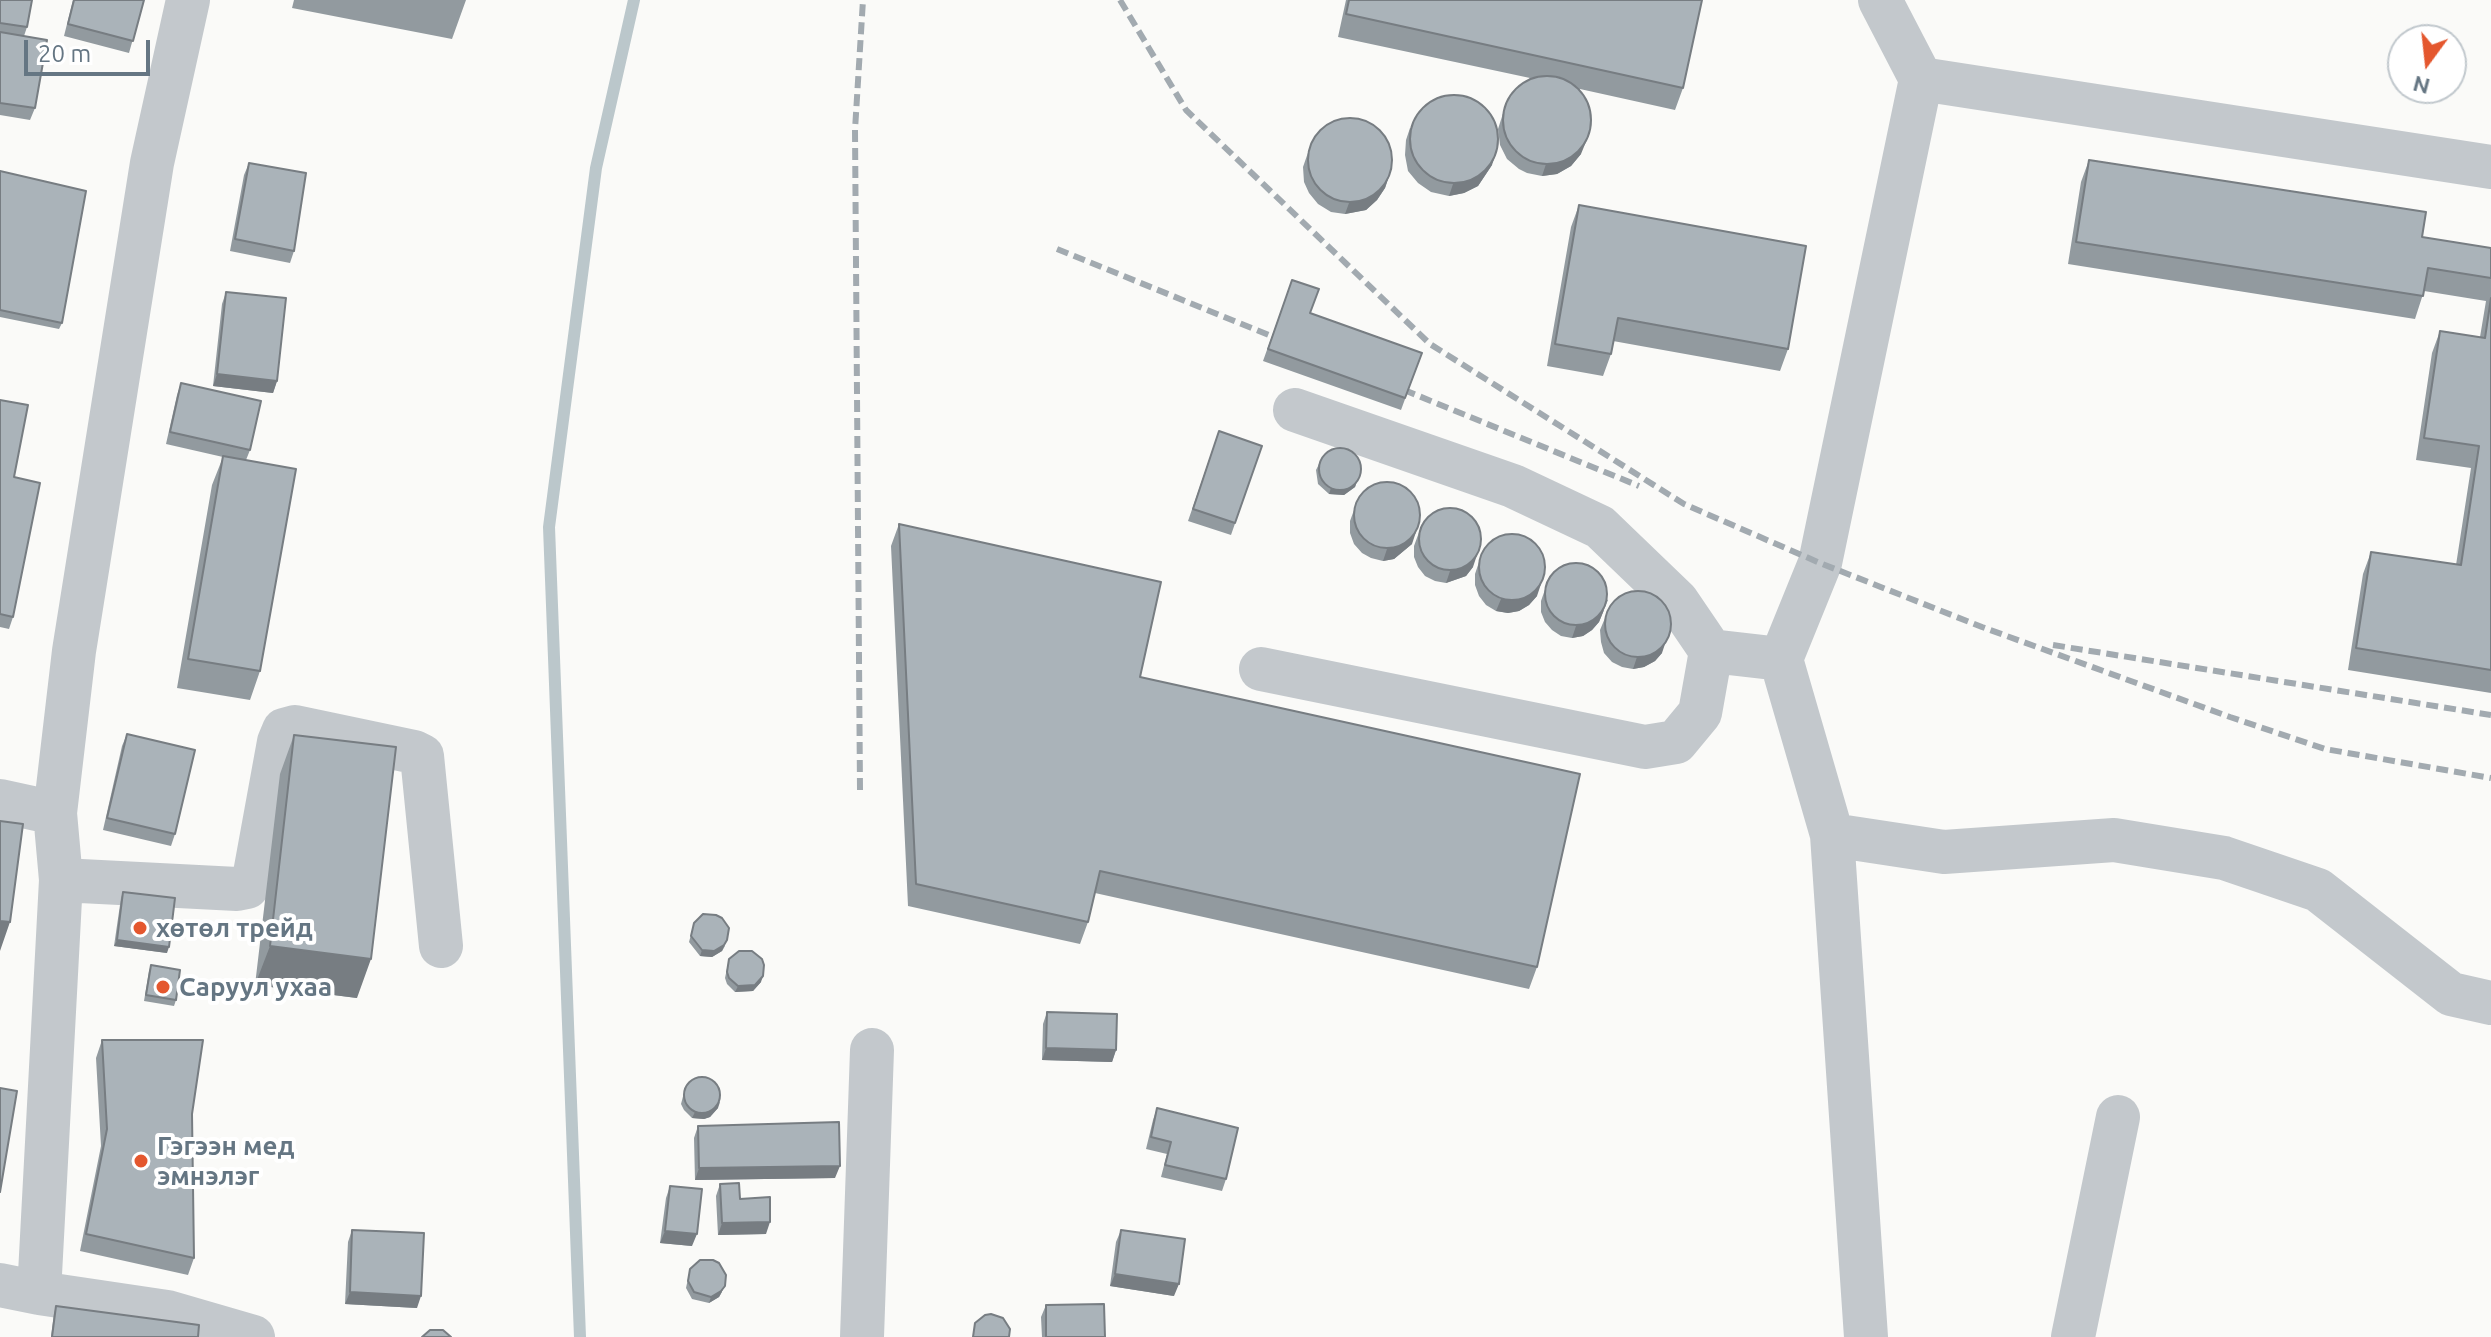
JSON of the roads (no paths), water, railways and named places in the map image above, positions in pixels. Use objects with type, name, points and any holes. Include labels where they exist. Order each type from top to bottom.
[{"type":"street","points":[[188,0],[152,163],[78,623],[55,813],[61,880],[20,1289],[167,1312],[253,1337]]},
{"type":"street","points":[[1866,1337],[1832,835],[1781,659],[1820,563],[1921,79],[1880,0]]},
{"type":"street","points":[[1921,79],[2491,167]]},
{"type":"street","points":[[1261,669],[1645,747],[1676,742],[1700,713],[1711,651],[1677,601],[1600,527],[1513,486],[1295,410]]},
{"type":"street","points":[[1711,651],[1781,659]]},
{"type":"street","points":[[61,880],[247,887],[254,879],[279,742],[284,730],[295,727],[422,756],[441,946]]},
{"type":"street","points":[[0,801],[55,813]]},
{"type":"street","points":[[1832,835],[1944,852],[2114,840],[2224,858],[2318,890],[2451,994],[2491,1003]]},
{"type":"street","points":[[862,1337],[872,1050]]},
{"type":"street","points":[[2073,1337],[2118,1117]]},
{"type":"waterway","points":[[580,1337],[549,527],[596,168],[634,0]]},
{"type":"railway","points":[[860,790],[855,130],[863,0]]},
{"type":"railway","points":[[1120,0],[1186,110],[1430,344],[1684,504],[1820,563],[1982,627],[2230,717],[2325,749],[2491,778]]},
{"type":"railway","points":[[1057,249],[1291,344]]},
{"type":"railway","points":[[1387,383],[1639,486]]},
{"type":"railway","points":[[2053,645],[2491,715]]},
{"type":"place","name":"хөтөл трейд","points":[[140,928]]},
{"type":"place","name":"Саруул ухаа","points":[[163,987]]},
{"type":"place","name":"Гэгээн мед эмнэлэг","points":[[141,1161]]}]
